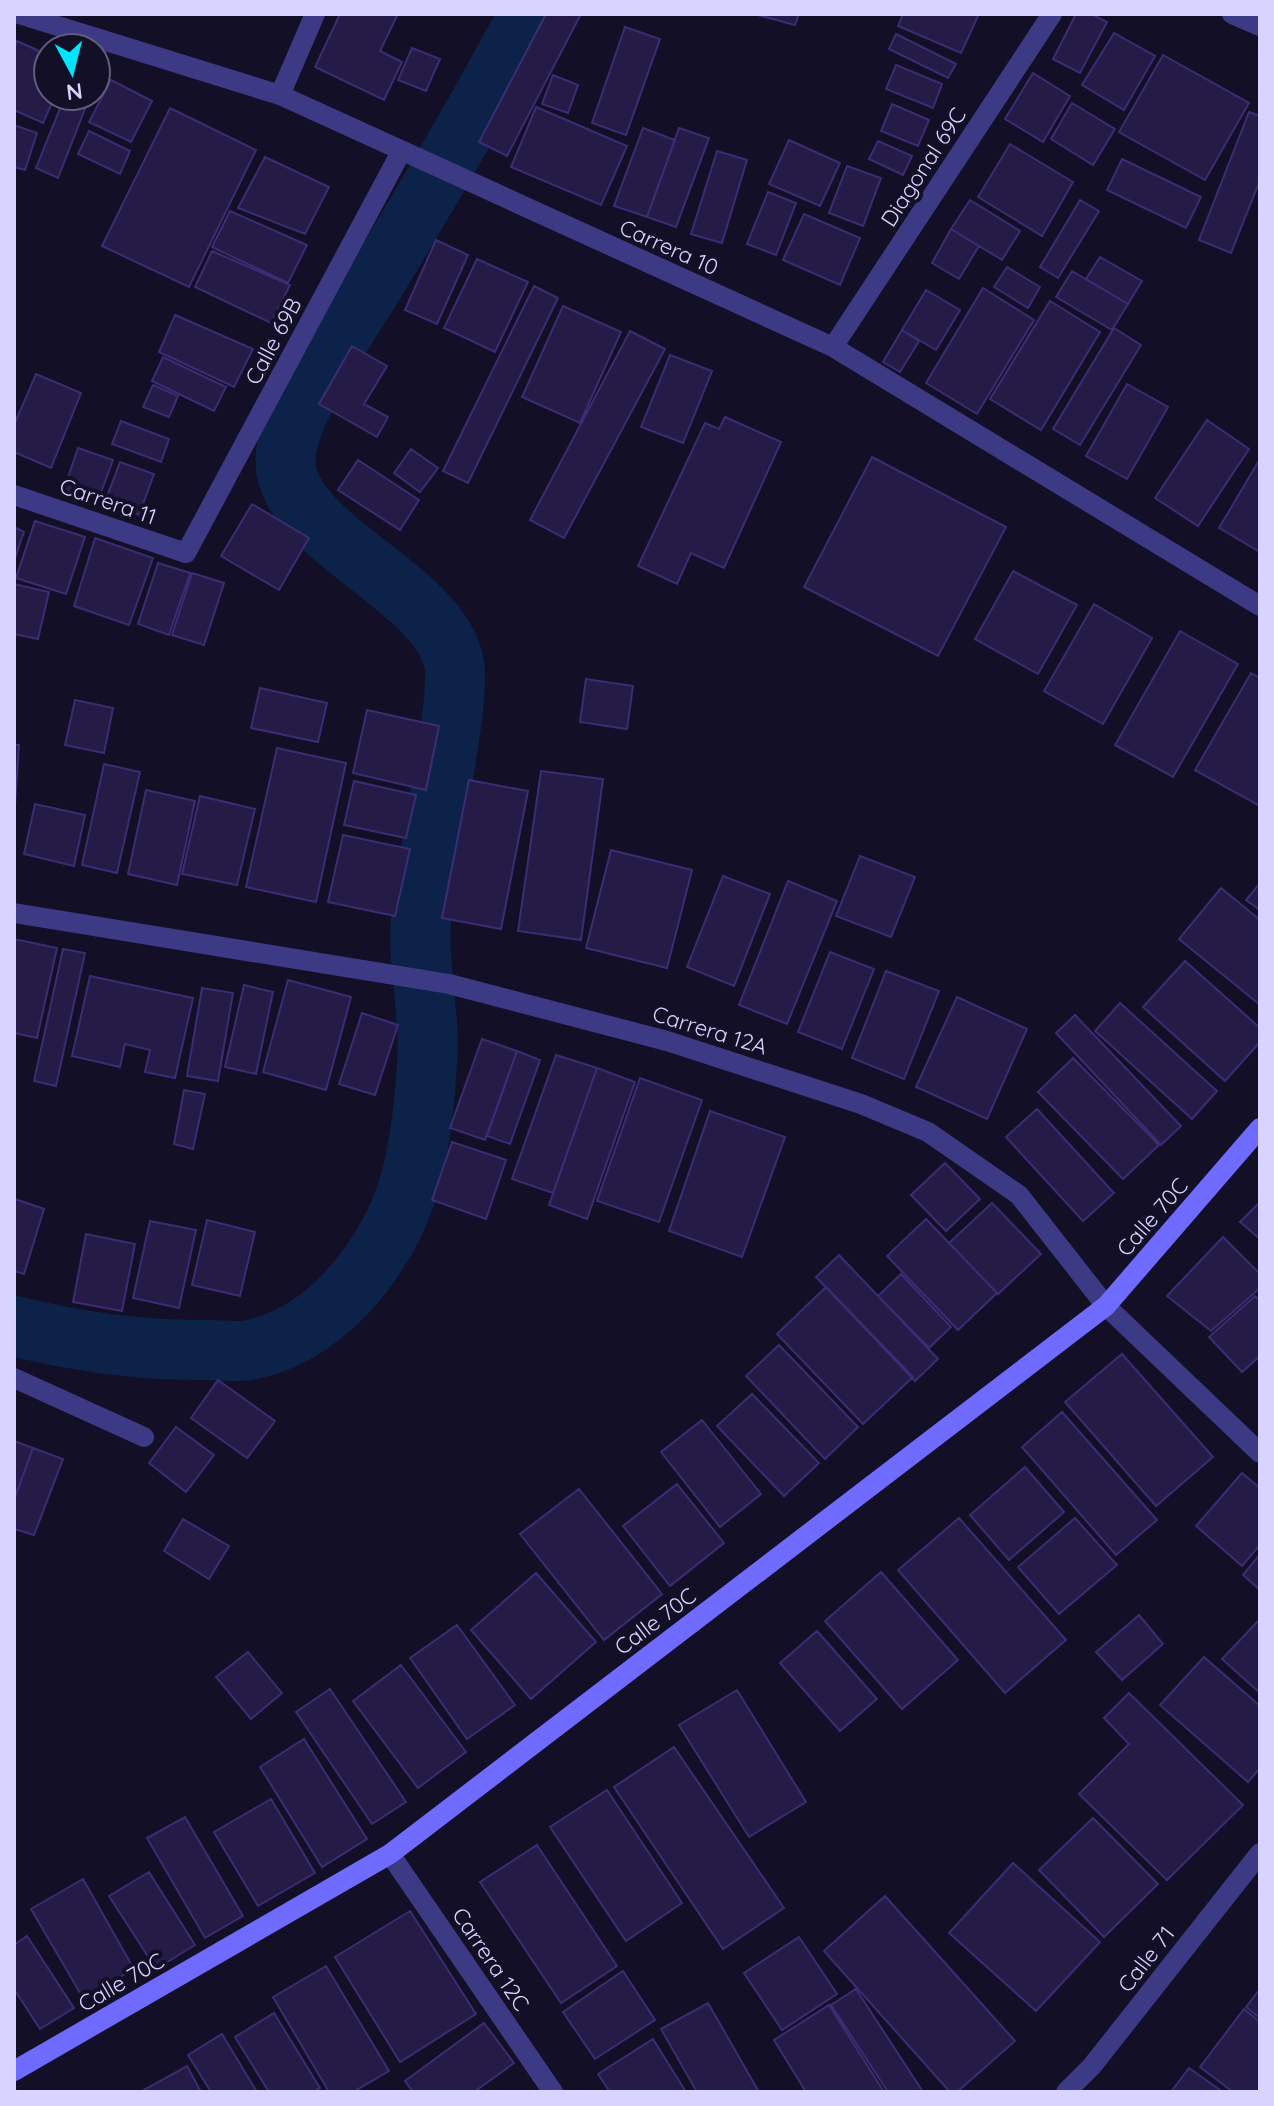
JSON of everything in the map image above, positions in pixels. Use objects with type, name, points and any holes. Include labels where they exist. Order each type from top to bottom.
[{"type":"street","name":"Carrera 10","points":[[19,14],[280,95],[423,163],[833,347],[1260,606]]},
{"type":"street","points":[[280,95],[315,14]]},
{"type":"street","name":"Diagonal 69C","points":[[833,347],[1052,14]]},
{"type":"street","points":[[1232,14],[1260,26]]},
{"type":"street","name":"Calle 69B","points":[[186,553],[401,152]]},
{"type":"street","name":"Carrera 11","points":[[14,495],[186,553]]},
{"type":"street","name":"Carrera 12A","points":[[14,913],[449,984],[667,1041],[861,1104],[928,1132],[1019,1195],[1106,1306],[1260,1453]]},
{"type":"street","name":"Calle 70C","points":[[14,2071],[390,1854],[1106,1306],[1260,1128]]},
{"type":"street","points":[[14,1378],[144,1437]]},
{"type":"street","name":"Calle 71","points":[[1066,2092],[1092,2066],[1260,1853]]},
{"type":"street","name":"Carrera 12C","points":[[390,1854],[553,2092]]},
{"type":"building","points":[[340,14],[398,14],[380,51],[402,62],[384,100],[315,67]]},
{"type":"building","points":[[546,14],[581,14],[507,156],[479,142]]},
{"type":"building","points":[[754,14],[799,14],[795,25]]},
{"type":"building","points":[[903,14],[978,16],[961,53],[898,26]]},
{"type":"building","points":[[1076,14],[1091,14],[1107,22],[1080,73],[1053,59]]},
{"type":"building","points":[[625,27],[660,39],[626,135],[592,123]]},
{"type":"building","points":[[1114,33],[1155,56],[1124,110],[1082,85]]},
{"type":"building","points":[[896,34],[956,64],[948,78],[889,49]]},
{"type":"building","points":[[17,41],[32,48],[32,112],[48,112],[43,123],[14,110],[14,48]]},
{"type":"building","points":[[412,48],[440,59],[426,91],[398,80]]},
{"type":"building","points":[[1163,55],[1249,103],[1205,180],[1119,132]]},
{"type":"building","points":[[896,65],[942,84],[933,108],[886,89]]},
{"type":"building","points":[[1033,73],[1070,96],[1043,142],[1005,119]]},
{"type":"building","points":[[553,75],[578,85],[568,113],[542,104]]},
{"type":"building","points":[[112,81],[152,101],[131,142],[89,122],[94,112],[112,112]]},
{"type":"building","points":[[1072,103],[1115,129],[1093,165],[1051,139]]},
{"type":"building","points":[[892,104],[929,120],[918,146],[881,131]]},
{"type":"building","points":[[536,107],[627,146],[601,205],[511,167]]},
{"type":"building","points":[[170,108],[256,150],[189,287],[102,246]]},
{"type":"building","points":[[59,112],[84,112],[58,178],[36,168]]},
{"type":"building","points":[[1249,112],[1260,116],[1260,180],[1231,253],[1199,240]]},
{"type":"building","points":[[14,125],[37,133],[25,170],[14,167]]},
{"type":"building","points":[[643,128],[675,140],[647,217],[614,206]]},
{"type":"building","points":[[679,128],[709,138],[676,227],[647,217]]},
{"type":"building","points":[[89,131],[130,151],[120,174],[78,154]]},
{"type":"building","points":[[789,140],[840,163],[820,206],[769,184]]},
{"type":"building","points":[[878,141],[912,156],[903,175],[869,159]]},
{"type":"building","points":[[1010,144],[1073,182],[1042,236],[978,197]]},
{"type":"building","points":[[717,151],[747,160],[722,243],[691,234]]},
{"type":"building","points":[[265,157],[329,187],[305,234],[238,208]]},
{"type":"building","points":[[1122,159],[1201,197],[1186,228],[1107,190]]},
{"type":"building","points":[[847,166],[881,178],[863,226],[829,213]]},
{"type":"building","points":[[768,192],[796,203],[776,255],[747,244]]},
{"type":"building","points":[[970,200],[1020,231],[1002,260],[951,229]]},
{"type":"building","points":[[1080,200],[1099,211],[1058,278],[1040,267]]},
{"type":"building","points":[[230,211],[307,245],[288,283],[212,247]]},
{"type":"building","points":[[804,214],[860,238],[840,285],[783,260]]},
{"type":"building","points":[[951,229],[979,246],[959,279],[932,263]]},
{"type":"building","points":[[436,240],[468,255],[437,324],[405,310]]},
{"type":"building","points":[[212,251],[290,285],[271,323],[195,287]]},
{"type":"building","points":[[1100,257],[1142,281],[1128,304],[1086,279]]},
{"type":"building","points":[[477,259],[528,282],[495,352],[444,328]]},
{"type":"building","points":[[1007,267],[1040,287],[1028,308],[994,287]]},
{"type":"building","points":[[1072,271],[1128,304],[1112,330],[1056,297]]},
{"type":"building","points":[[534,286],[558,298],[468,483],[443,471]]},
{"type":"building","points":[[983,288],[1034,320],[977,414],[926,383]]},
{"type":"building","points":[[926,290],[960,310],[936,350],[902,330]]},
{"type":"building","points":[[1050,301],[1100,332],[1041,430],[990,399]]},
{"type":"building","points":[[563,306],[621,332],[580,423],[522,397]]},
{"type":"building","points":[[175,315],[253,349],[234,387],[159,352]]},
{"type":"building","points":[[1114,328],[1141,345],[1080,445],[1053,429]]},
{"type":"building","points":[[902,330],[919,341],[900,372],[883,362]]},
{"type":"building","points":[[630,331],[665,349],[564,538],[530,520]]},
{"type":"building","points":[[352,346],[387,366],[364,404],[388,417],[377,437],[319,404]]},
{"type":"building","points":[[670,355],[712,371],[683,443],[641,427]]},
{"type":"building","points":[[163,357],[226,387],[214,411],[152,381]]},
{"type":"building","points":[[36,374],[81,393],[51,468],[14,452],[14,425]]},
{"type":"building","points":[[1127,384],[1168,407],[1127,479],[1086,456]]},
{"type":"building","points":[[153,385],[178,396],[169,417],[143,407]]},
{"type":"building","points":[[725,417],[781,442],[724,568],[691,553],[677,584],[638,566],[705,423],[719,429]]},
{"type":"building","points":[[1207,420],[1249,449],[1198,526],[1155,498]]},
{"type":"building","points":[[121,421],[169,439],[161,462],[112,444]]},
{"type":"building","points":[[78,448],[113,460],[98,500],[64,489]]},
{"type":"building","points":[[411,449],[438,468],[420,492],[394,473]]},
{"type":"building","points":[[872,457],[1006,527],[938,656],[804,587]]},
{"type":"building","points":[[1260,459],[1260,552],[1219,528]]},
{"type":"building","points":[[358,460],[419,500],[400,530],[338,490]]},
{"type":"building","points":[[120,462],[154,474],[139,515],[105,502]]},
{"type":"building","points":[[252,504],[309,538],[279,590],[221,556]]},
{"type":"building","points":[[35,521],[85,537],[66,594],[16,578]]},
{"type":"building","points":[[14,527],[24,532],[14,561]]},
{"type":"building","points":[[95,538],[153,558],[129,625],[74,606]]},
{"type":"building","points":[[158,563],[190,573],[169,635],[138,624]]},
{"type":"building","points":[[1013,571],[1077,605],[1038,674],[975,639]]},
{"type":"building","points":[[192,573],[224,583],[204,645],[172,635]]},
{"type":"building","points":[[14,584],[49,592],[38,639],[14,634]]},
{"type":"building","points":[[1094,604],[1152,638],[1103,724],[1044,691]]},
{"type":"building","points":[[1180,631],[1238,664],[1173,777],[1115,745]]},
{"type":"building","points":[[1251,673],[1260,678],[1260,806],[1195,770]]},
{"type":"building","points":[[586,679],[633,686],[627,729],[580,722]]},
{"type":"building","points":[[260,688],[327,703],[318,742],[251,728]]},
{"type":"building","points":[[75,700],[113,708],[104,753],[65,745]]},
{"type":"building","points":[[367,710],[439,726],[426,790],[353,773]]},
{"type":"building","points":[[14,745],[19,745],[14,821]]},
{"type":"building","points":[[277,748],[346,763],[316,902],[246,887]]},
{"type":"building","points":[[104,764],[140,772],[117,873],[82,865]]},
{"type":"building","points":[[541,771],[603,779],[581,940],[518,931]]},
{"type":"building","points":[[469,780],[528,791],[501,929],[442,918]]},
{"type":"building","points":[[354,781],[416,795],[406,838],[344,825]]},
{"type":"building","points":[[146,790],[195,801],[177,885],[128,874]]},
{"type":"building","points":[[200,796],[255,809],[237,885],[182,874]]},
{"type":"building","points":[[35,804],[85,815],[74,866],[24,854]]},
{"type":"building","points":[[343,835],[410,849],[395,916],[328,902]]},
{"type":"building","points":[[611,850],[692,870],[667,968],[586,948]]},
{"type":"building","points":[[860,856],[915,877],[891,937],[836,916]]},
{"type":"building","points":[[723,876],[770,894],[734,986],[687,967]]},
{"type":"building","points":[[788,881],[837,901],[787,1024],[739,1005]]},
{"type":"building","points":[[1260,883],[1260,910],[1246,900]]},
{"type":"building","points":[[1221,888],[1260,920],[1260,1005],[1179,939]]},
{"type":"building","points":[[14,939],[57,948],[37,1038],[14,1033]]},
{"type":"building","points":[[63,949],[85,953],[56,1086],[34,1081]]},
{"type":"building","points":[[830,952],[874,969],[842,1049],[798,1032]]},
{"type":"building","points":[[1185,961],[1260,1028],[1260,1042],[1225,1081],[1143,1007]]},
{"type":"building","points":[[886,971],[939,991],[904,1079],[852,1058]]},
{"type":"building","points":[[90,976],[193,998],[175,1078],[145,1072],[150,1050],[125,1044],[120,1067],[72,1056]]},
{"type":"building","points":[[288,980],[351,997],[326,1090],[263,1072]]},
{"type":"building","points":[[244,985],[273,992],[256,1074],[225,1067]]},
{"type":"building","points":[[202,988],[233,993],[218,1081],[187,1076]]},
{"type":"building","points":[[957,997],[1027,1029],[987,1119],[916,1087]]},
{"type":"building","points":[[1120,1003],[1217,1091],[1192,1119],[1095,1031]]},
{"type":"building","points":[[362,1013],[398,1025],[375,1095],[339,1084]]},
{"type":"building","points":[[1075,1015],[1181,1126],[1161,1145],[1056,1033]]},
{"type":"building","points":[[482,1039],[517,1051],[485,1140],[450,1128]]},
{"type":"building","points":[[517,1051],[540,1060],[510,1144],[487,1136]]},
{"type":"building","points":[[556,1055],[597,1068],[553,1193],[512,1179]]},
{"type":"building","points":[[1073,1058],[1159,1145],[1123,1179],[1038,1092]]},
{"type":"building","points":[[597,1068],[635,1082],[587,1219],[549,1205]]},
{"type":"building","points":[[640,1078],[702,1100],[659,1222],[597,1201]]},
{"type":"building","points":[[184,1090],[205,1094],[193,1149],[174,1144]]},
{"type":"building","points":[[1037,1109],[1114,1193],[1083,1221],[1006,1137]]},
{"type":"building","points":[[710,1111],[785,1137],[742,1257],[669,1231]]},
{"type":"building","points":[[452,1142],[506,1160],[486,1219],[432,1200]]},
{"type":"building","points":[[945,1163],[980,1199],[946,1231],[911,1195]]},
{"type":"building","points":[[15,1199],[44,1209],[24,1274],[14,1271]]},
{"type":"building","points":[[1260,1202],[1260,1239],[1240,1222]]},
{"type":"building","points":[[992,1203],[1041,1254],[998,1294],[949,1243]]},
{"type":"building","points":[[926,1219],[997,1293],[958,1330],[887,1256]]},
{"type":"building","points":[[207,1220],[255,1232],[240,1296],[192,1285]]},
{"type":"building","points":[[150,1221],[196,1230],[179,1308],[133,1298]]},
{"type":"building","points":[[86,1234],[135,1244],[122,1311],[73,1302]]},
{"type":"building","points":[[1223,1237],[1260,1274],[1260,1288],[1211,1331],[1167,1296]]},
{"type":"building","points":[[839,1255],[938,1359],[915,1381],[816,1277]]},
{"type":"building","points":[[901,1274],[951,1327],[929,1348],[878,1296]]},
{"type":"building","points":[[826,1287],[913,1377],[863,1424],[777,1334]]},
{"type":"building","points":[[1255,1296],[1260,1301],[1260,1356],[1242,1372],[1209,1337]]},
{"type":"building","points":[[779,1345],[858,1427],[825,1459],[746,1376]]},
{"type":"building","points":[[1122,1354],[1213,1457],[1156,1506],[1065,1402]]},
{"type":"building","points":[[218,1380],[275,1421],[247,1458],[191,1418]]},
{"type":"building","points":[[752,1394],[819,1463],[784,1496],[717,1426]]},
{"type":"building","points":[[1062,1412],[1157,1520],[1116,1555],[1022,1447]]},
{"type":"building","points":[[702,1420],[761,1494],[720,1527],[661,1452]]},
{"type":"building","points":[[176,1427],[214,1455],[186,1492],[149,1463]]},
{"type":"building","points":[[14,1441],[33,1448],[14,1500]]},
{"type":"building","points":[[33,1448],[63,1459],[34,1535],[14,1529],[14,1500]]},
{"type":"building","points":[[1025,1467],[1064,1512],[1009,1560],[970,1515]]},
{"type":"building","points":[[1242,1473],[1260,1488],[1260,1545],[1242,1566],[1196,1526]]},
{"type":"building","points":[[677,1484],[724,1543],[670,1586],[623,1526]]},
{"type":"building","points":[[579,1489],[662,1594],[604,1640],[520,1534]]},
{"type":"building","points":[[959,1518],[1066,1640],[1005,1693],[898,1570]]},
{"type":"building","points":[[1075,1518],[1117,1565],[1059,1614],[1018,1567]]},
{"type":"building","points":[[183,1519],[229,1546],[209,1579],[164,1551]]},
{"type":"building","points":[[1260,1554],[1260,1590],[1243,1575]]},
{"type":"building","points":[[881,1572],[958,1660],[902,1709],[825,1621]]},
{"type":"building","points":[[536,1573],[596,1642],[531,1699],[471,1630]]},
{"type":"building","points":[[1139,1615],[1163,1644],[1122,1680],[1096,1652]]},
{"type":"building","points":[[1260,1620],[1260,1693],[1222,1659]]},
{"type":"building","points":[[457,1625],[515,1705],[467,1739],[410,1658]]},
{"type":"building","points":[[817,1631],[877,1699],[840,1731],[780,1663]]},
{"type":"building","points":[[248,1652],[282,1693],[251,1719],[216,1677]]},
{"type":"building","points":[[1204,1657],[1260,1706],[1260,1768],[1248,1782],[1160,1705]]},
{"type":"building","points":[[401,1665],[466,1752],[418,1788],[353,1701]]},
{"type":"building","points":[[330,1689],[406,1802],[372,1824],[296,1712]]},
{"type":"building","points":[[737,1690],[806,1802],[749,1837],[679,1725]]},
{"type":"building","points":[[1129,1693],[1243,1805],[1167,1880],[1079,1794],[1129,1744],[1104,1718]]},
{"type":"building","points":[[304,1739],[367,1839],[322,1867],[260,1767]]},
{"type":"building","points":[[674,1747],[784,1908],[723,1949],[614,1787]]},
{"type":"building","points":[[607,1790],[682,1903],[626,1941],[550,1827]]},
{"type":"building","points":[[271,1799],[315,1873],[258,1906],[214,1832]]},
{"type":"building","points":[[185,1817],[243,1916],[205,1938],[147,1838]]},
{"type":"building","points":[[1093,1818],[1158,1884],[1104,1937],[1039,1870]]},
{"type":"building","points":[[537,1845],[617,1966],[561,2003],[480,1882]]},
{"type":"building","points":[[1013,1863],[1100,1942],[1036,2011],[949,1933]]},
{"type":"building","points":[[149,1872],[195,1945],[156,1969],[109,1896]]},
{"type":"building","points":[[83,1879],[134,1969],[83,1998],[31,1909]]},
{"type":"building","points":[[885,1896],[1015,2041],[957,2092],[950,2092],[824,1951]]},
{"type":"building","points":[[410,1911],[476,2014],[400,2062],[335,1957]]},
{"type":"building","points":[[27,1936],[74,2008],[40,2029],[14,1989],[14,1945]]},
{"type":"building","points":[[799,1937],[837,1994],[782,2030],[744,1973]]},
{"type":"building","points":[[326,1966],[389,2071],[353,2092],[329,2092],[273,1997]]},
{"type":"building","points":[[623,1971],[655,2020],[595,2059],[563,2012]]},
{"type":"building","points":[[856,1989],[923,2092],[888,2092],[831,2005]]},
{"type":"building","points":[[1260,1989],[1260,2018],[1246,2007]]},
{"type":"building","points":[[708,2003],[759,2092],[697,2092],[661,2029]]},
{"type":"building","points":[[829,2005],[884,2092],[806,2092],[774,2040]]},
{"type":"building","points":[[1244,2009],[1260,2022],[1260,2092],[1233,2092],[1200,2067]]},
{"type":"building","points":[[274,2013],[320,2088],[313,2092],[269,2092],[235,2037]]},
{"type":"building","points":[[484,2023],[514,2063],[474,2092],[413,2092],[405,2081]]},
{"type":"building","points":[[222,2034],[257,2092],[211,2092],[188,2055]]},
{"type":"building","points":[[653,2039],[686,2092],[610,2092],[598,2074]]},
{"type":"building","points":[[187,2066],[201,2092],[140,2092]]},
{"type":"building","points":[[1189,2068],[1223,2092],[1171,2092]]},
{"type":"waterway","points":[[14,1326],[86,1341],[159,1349],[243,1351],[283,1340],[309,1325],[356,1282],[376,1256],[404,1199],[416,1157],[424,1103],[428,1045],[421,920],[452,722],[455,671],[446,641],[425,613],[333,537],[307,511],[290,483],[286,453],[299,411],[324,364],[436,180],[529,14]]}]
